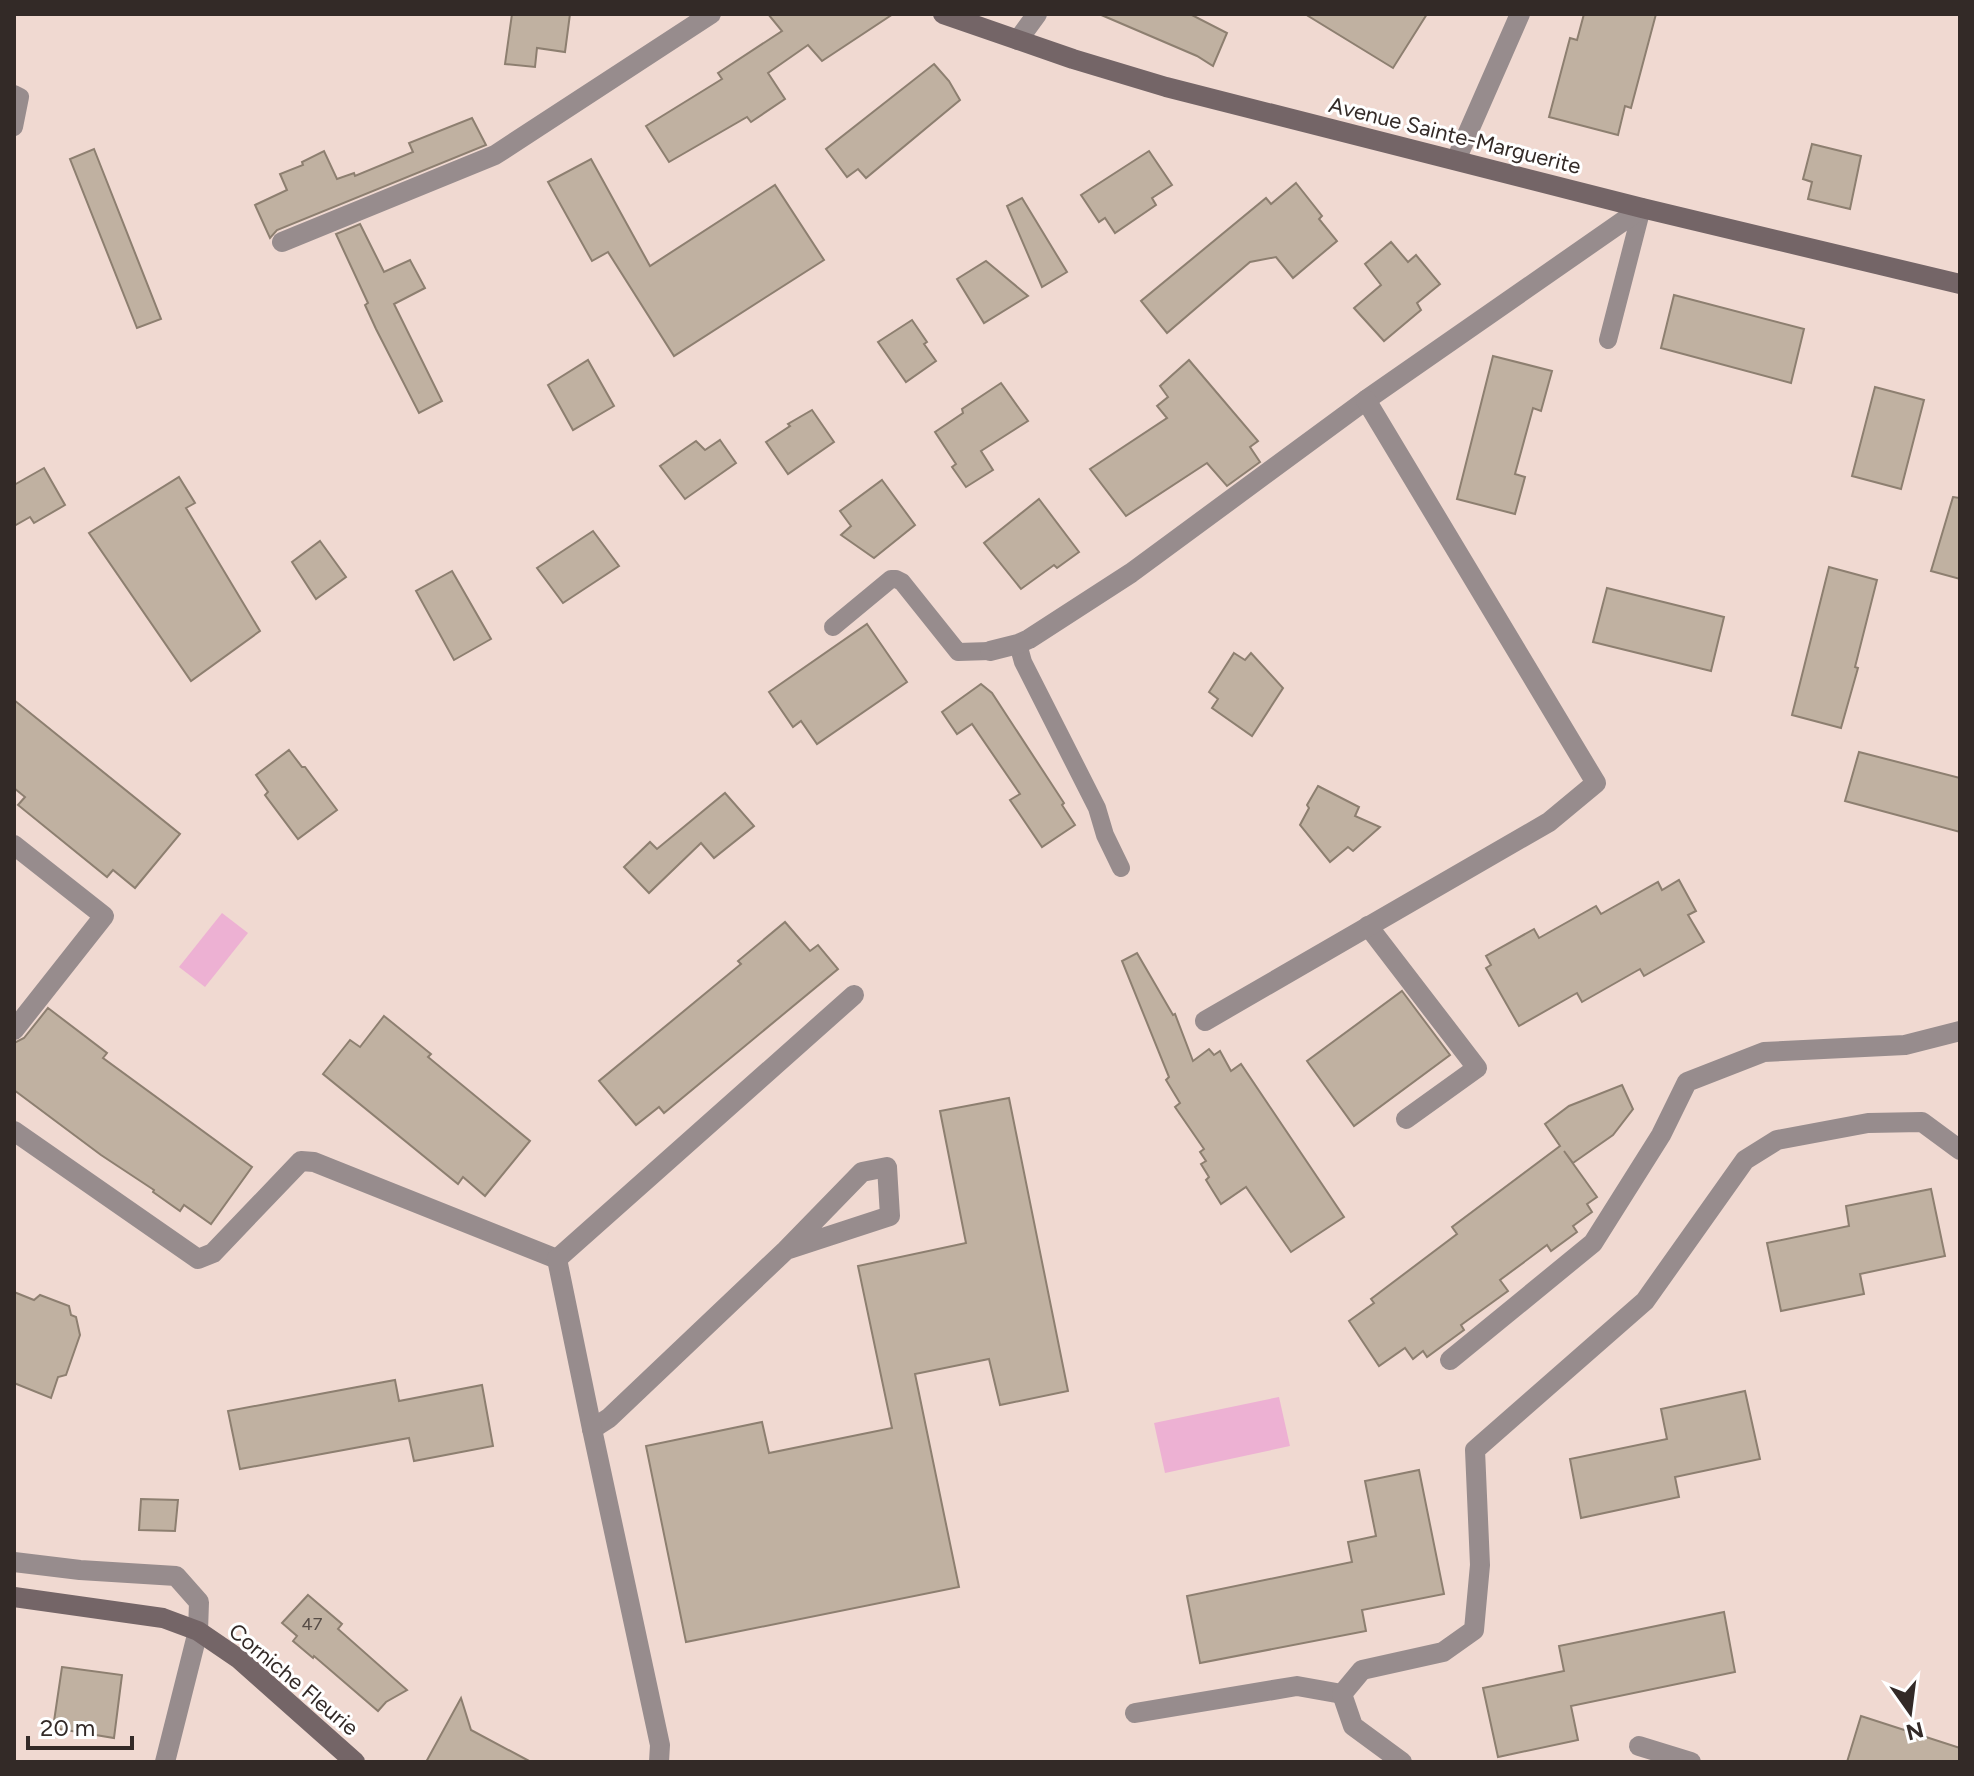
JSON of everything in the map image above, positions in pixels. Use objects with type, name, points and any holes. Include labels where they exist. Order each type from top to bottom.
[{"type":"street","points":[[282,242],[495,155],[711,14]]},
{"type":"street","name":"Avenue Sainte-Marguerite","points":[[943,14],[1121,75],[1642,208],[1960,284]]},
{"type":"street","points":[[1018,40],[1037,14]]},
{"type":"street","points":[[1456,160],[1520,14]]},
{"type":"street","points":[[990,651],[1029,639],[1131,573],[1366,400],[1642,208]]},
{"type":"street","points":[[1205,1021],[1549,822],[1596,783],[1366,400]]},
{"type":"street","points":[[14,845],[104,916],[14,1030]]},
{"type":"street","points":[[1368,926],[1477,1068],[1406,1119]]},
{"type":"street","points":[[557,1259],[854,995]]},
{"type":"street","points":[[1450,1360],[1593,1243],[1661,1135],[1687,1082],[1764,1052],[1905,1045],[1960,1031]]},
{"type":"street","points":[[1342,1694],[1362,1670],[1443,1652],[1474,1630],[1480,1565],[1475,1450],[1645,1301],[1745,1160],[1777,1140],[1868,1123],[1922,1122],[1960,1150]]},
{"type":"street","points":[[14,1131],[198,1259],[213,1253],[301,1161],[314,1162],[557,1259]]},
{"type":"street","points":[[592,1429],[609,1418],[786,1250],[862,1172],[887,1167],[890,1216],[786,1250]]},
{"type":"street","points":[[557,1259],[660,1745],[659,1762]]},
{"type":"street","points":[[14,1562],[176,1576],[199,1602],[198,1631],[165,1762]]},
{"type":"street","name":"Corniche Fleurie","points":[[14,1597],[163,1618],[198,1631],[239,1659],[355,1762]]},
{"type":"street","points":[[1135,1713],[1297,1686],[1342,1694]]},
{"type":"street","points":[[1342,1694],[1353,1726],[1402,1762]]},
{"type":"street","points":[[1639,1746],[1691,1762]]},
{"type":"lane","points":[[14,94],[20,97],[14,127]]},
{"type":"lane","points":[[1608,340],[1642,208]]},
{"type":"lane","points":[[833,627],[891,579],[896,579],[902,582],[958,652],[990,651]]},
{"type":"lane","points":[[1018,644],[1023,662],[1097,808],[1105,835],[1121,868]]},
{"type":"shaded area","points":[[222,913],[248,933],[205,987],[179,967]]},
{"type":"shaded area","points":[[1279,1397],[1290,1446],[1165,1473],[1154,1423]]},
{"type":"building","points":[[512,14],[570,14],[565,52],[537,48],[535,67],[505,64]]},
{"type":"building","points":[[768,14],[893,14],[822,61],[808,45],[768,73],[785,99],[751,122],[747,117],[669,162],[646,126],[722,79],[718,73],[782,31]]},
{"type":"building","points":[[1099,14],[1190,14],[1227,33],[1213,66],[1197,56]]},
{"type":"building","points":[[1305,14],[1427,14],[1393,68]]},
{"type":"building","points":[[1584,14],[1656,14],[1631,108],[1625,106],[1618,135],[1549,117],[1570,38],[1577,40]]},
{"type":"building","points":[[934,64],[960,100],[866,178],[858,169],[847,177],[826,149]]},
{"type":"building","points":[[472,118],[486,145],[277,230],[270,238],[255,205],[287,190],[280,174],[303,165],[302,162],[324,151],[337,179],[354,173],[355,176],[413,152],[409,143]]},
{"type":"building","points":[[1812,144],[1861,156],[1850,209],[1808,199],[1812,182],[1803,179]]},
{"type":"building","points":[[94,149],[161,319],[137,328],[70,159]]},
{"type":"building","points":[[1149,151],[1172,185],[1152,198],[1156,205],[1115,233],[1105,218],[1099,222],[1081,195]]},
{"type":"building","points":[[591,159],[650,266],[775,185],[824,260],[674,356],[608,252],[592,261],[548,182]]},
{"type":"building","points":[[1296,183],[1337,241],[1293,278],[1276,257],[1250,262],[1167,333],[1141,301],[1266,198],[1271,204]]},
{"type":"building","points":[[1022,198],[1067,272],[1042,287],[1007,206]]},
{"type":"building","points":[[360,224],[384,272],[410,260],[425,288],[394,304],[442,401],[419,413],[376,329],[365,305],[368,303],[336,234]]},
{"type":"building","points":[[1391,242],[1408,262],[1416,255],[1440,284],[1417,303],[1421,310],[1384,341],[1354,308],[1381,285],[1365,264]]},
{"type":"building","points":[[986,261],[1028,296],[984,323],[957,279]]},
{"type":"building","points":[[1674,295],[1804,329],[1791,383],[1661,348]]},
{"type":"building","points":[[912,320],[936,361],[906,382],[878,342]]},
{"type":"building","points":[[1493,356],[1552,371],[1541,411],[1533,408],[1515,474],[1525,477],[1515,514],[1457,499]]},
{"type":"building","points":[[588,360],[614,406],[573,430],[548,385]]},
{"type":"building","points":[[1189,360],[1258,441],[1250,447],[1260,462],[1227,486],[1207,463],[1126,516],[1090,469],[1167,418],[1157,406],[1168,397],[1160,386]]},
{"type":"building","points":[[1001,383],[1028,421],[981,451],[993,470],[966,487],[952,467],[956,464],[935,432]]},
{"type":"building","points":[[1875,387],[1924,400],[1901,489],[1852,476]]},
{"type":"building","points":[[812,410],[834,442],[788,474],[766,442]]},
{"type":"building","points":[[720,440],[736,463],[685,499],[660,466],[696,441],[705,450]]},
{"type":"building","points":[[44,468],[65,505],[34,523],[30,517],[14,526],[14,485]]},
{"type":"building","points":[[179,477],[195,503],[186,508],[260,631],[191,681],[89,533]]},
{"type":"building","points":[[882,480],[915,525],[874,558],[841,535],[851,526],[840,511]]},
{"type":"building","points":[[1953,497],[1960,498],[1960,579],[1931,571]]},
{"type":"building","points":[[1039,499],[1079,552],[1057,568],[1054,565],[1021,589],[984,543]]},
{"type":"building","points":[[593,531],[619,566],[563,603],[537,568]]},
{"type":"building","points":[[320,541],[346,577],[316,599],[292,562]]},
{"type":"building","points":[[1829,567],[1877,580],[1841,728],[1792,715]]},
{"type":"building","points":[[452,571],[491,639],[454,660],[416,591]]},
{"type":"building","points":[[1607,588],[1724,617],[1711,671],[1593,642]]},
{"type":"building","points":[[867,624],[907,682],[817,744],[801,721],[793,727],[769,692]]},
{"type":"building","points":[[1234,653],[1245,660],[1251,653],[1283,688],[1252,736],[1212,708],[1218,699],[1209,692]]},
{"type":"building","points":[[981,684],[992,693],[1075,825],[1042,847],[1010,800],[1020,794],[972,724],[957,734],[942,712]]},
{"type":"building","points":[[14,700],[180,834],[135,888],[113,870],[107,877],[18,805],[25,797],[14,788]]},
{"type":"building","points":[[289,750],[337,810],[298,839],[265,795],[268,792],[256,775]]},
{"type":"building","points":[[1859,752],[1960,778],[1960,832],[1845,801]]},
{"type":"building","points":[[1318,786],[1359,807],[1355,816],[1380,827],[1353,851],[1348,847],[1330,862],[1300,825]]},
{"type":"building","points":[[725,793],[754,826],[714,858],[701,843],[649,893],[624,867],[650,842],[657,849]]},
{"type":"building","points":[[1679,880],[1696,911],[1688,915],[1704,942],[1644,976],[1640,969],[1582,1002],[1577,993],[1519,1026],[1486,968],[1491,965],[1486,956],[1534,929],[1539,938],[1596,906],[1601,914],[1658,882],[1662,890]]},
{"type":"building","points":[[785,922],[810,951],[818,945],[838,969],[664,1113],[659,1107],[636,1125],[599,1081],[741,964],[738,961]]},
{"type":"building","points":[[1137,953],[1175,1014],[1193,1061],[1209,1049],[1214,1055],[1220,1051],[1231,1071],[1241,1064],[1344,1217],[1291,1252],[1246,1187],[1221,1204],[1206,1180],[1209,1177],[1201,1164],[1206,1161],[1200,1152],[1204,1149],[1175,1107],[1180,1103],[1166,1080],[1169,1077],[1122,961]]},
{"type":"building","points":[[1402,991],[1450,1055],[1354,1126],[1307,1061]]},
{"type":"building","points":[[48,1008],[107,1053],[103,1058],[252,1167],[211,1224],[184,1205],[180,1211],[14,1090],[14,1043],[24,1038]]},
{"type":"building","points":[[384,1016],[431,1054],[428,1057],[530,1141],[485,1196],[463,1177],[458,1184],[323,1074],[350,1040],[360,1047]]},
{"type":"building","points":[[1622,1085],[1633,1109],[1613,1135],[1573,1163],[1564,1151],[1597,1197],[1587,1204],[1592,1212],[1573,1226],[1577,1232],[1551,1251],[1547,1245],[1500,1280],[1508,1291],[1461,1325],[1464,1330],[1427,1357],[1423,1351],[1413,1359],[1405,1348],[1379,1366],[1349,1321],[1374,1303],[1371,1299],[1457,1234],[1452,1227],[1560,1146],[1545,1124],[1569,1106]]},
{"type":"building","points":[[1009,1098],[1068,1391],[1000,1405],[989,1359],[915,1374],[959,1587],[686,1642],[646,1446],[762,1422],[769,1453],[892,1428],[858,1266],[966,1243],[940,1111]]},
{"type":"building","points":[[1931,1189],[1945,1256],[1860,1274],[1864,1294],[1781,1311],[1767,1243],[1849,1226],[1846,1206]]},
{"type":"building","points":[[14,1292],[34,1300],[40,1295],[69,1306],[71,1315],[76,1317],[80,1335],[66,1375],[58,1377],[51,1398],[14,1383]]},
{"type":"building","points":[[395,1380],[399,1401],[482,1385],[493,1446],[414,1461],[409,1438],[240,1469],[228,1411]]},
{"type":"building","points":[[1745,1391],[1760,1459],[1675,1477],[1679,1497],[1581,1518],[1570,1459],[1667,1439],[1661,1409]]},
{"type":"building","points":[[1419,1470],[1444,1594],[1362,1610],[1366,1631],[1200,1663],[1187,1596],[1352,1562],[1348,1542],[1376,1536],[1365,1481]]},
{"type":"building","points":[[141,1499],[178,1500],[175,1531],[139,1530]]},
{"type":"building","points":[[308,1595],[342,1624],[338,1629],[407,1690],[386,1702],[378,1711],[293,1641],[297,1636],[282,1623]]},
{"type":"building","points":[[1724,1612],[1735,1672],[1571,1706],[1578,1740],[1498,1757],[1483,1688],[1564,1671],[1559,1646]]},
{"type":"building","points":[[62,1667],[122,1675],[114,1738],[53,1728]]},
{"type":"building","points":[[461,1698],[471,1730],[531,1762],[426,1762]]},
{"type":"building","points":[[1861,1716],[1960,1748],[1960,1762],[1847,1762]]}]
